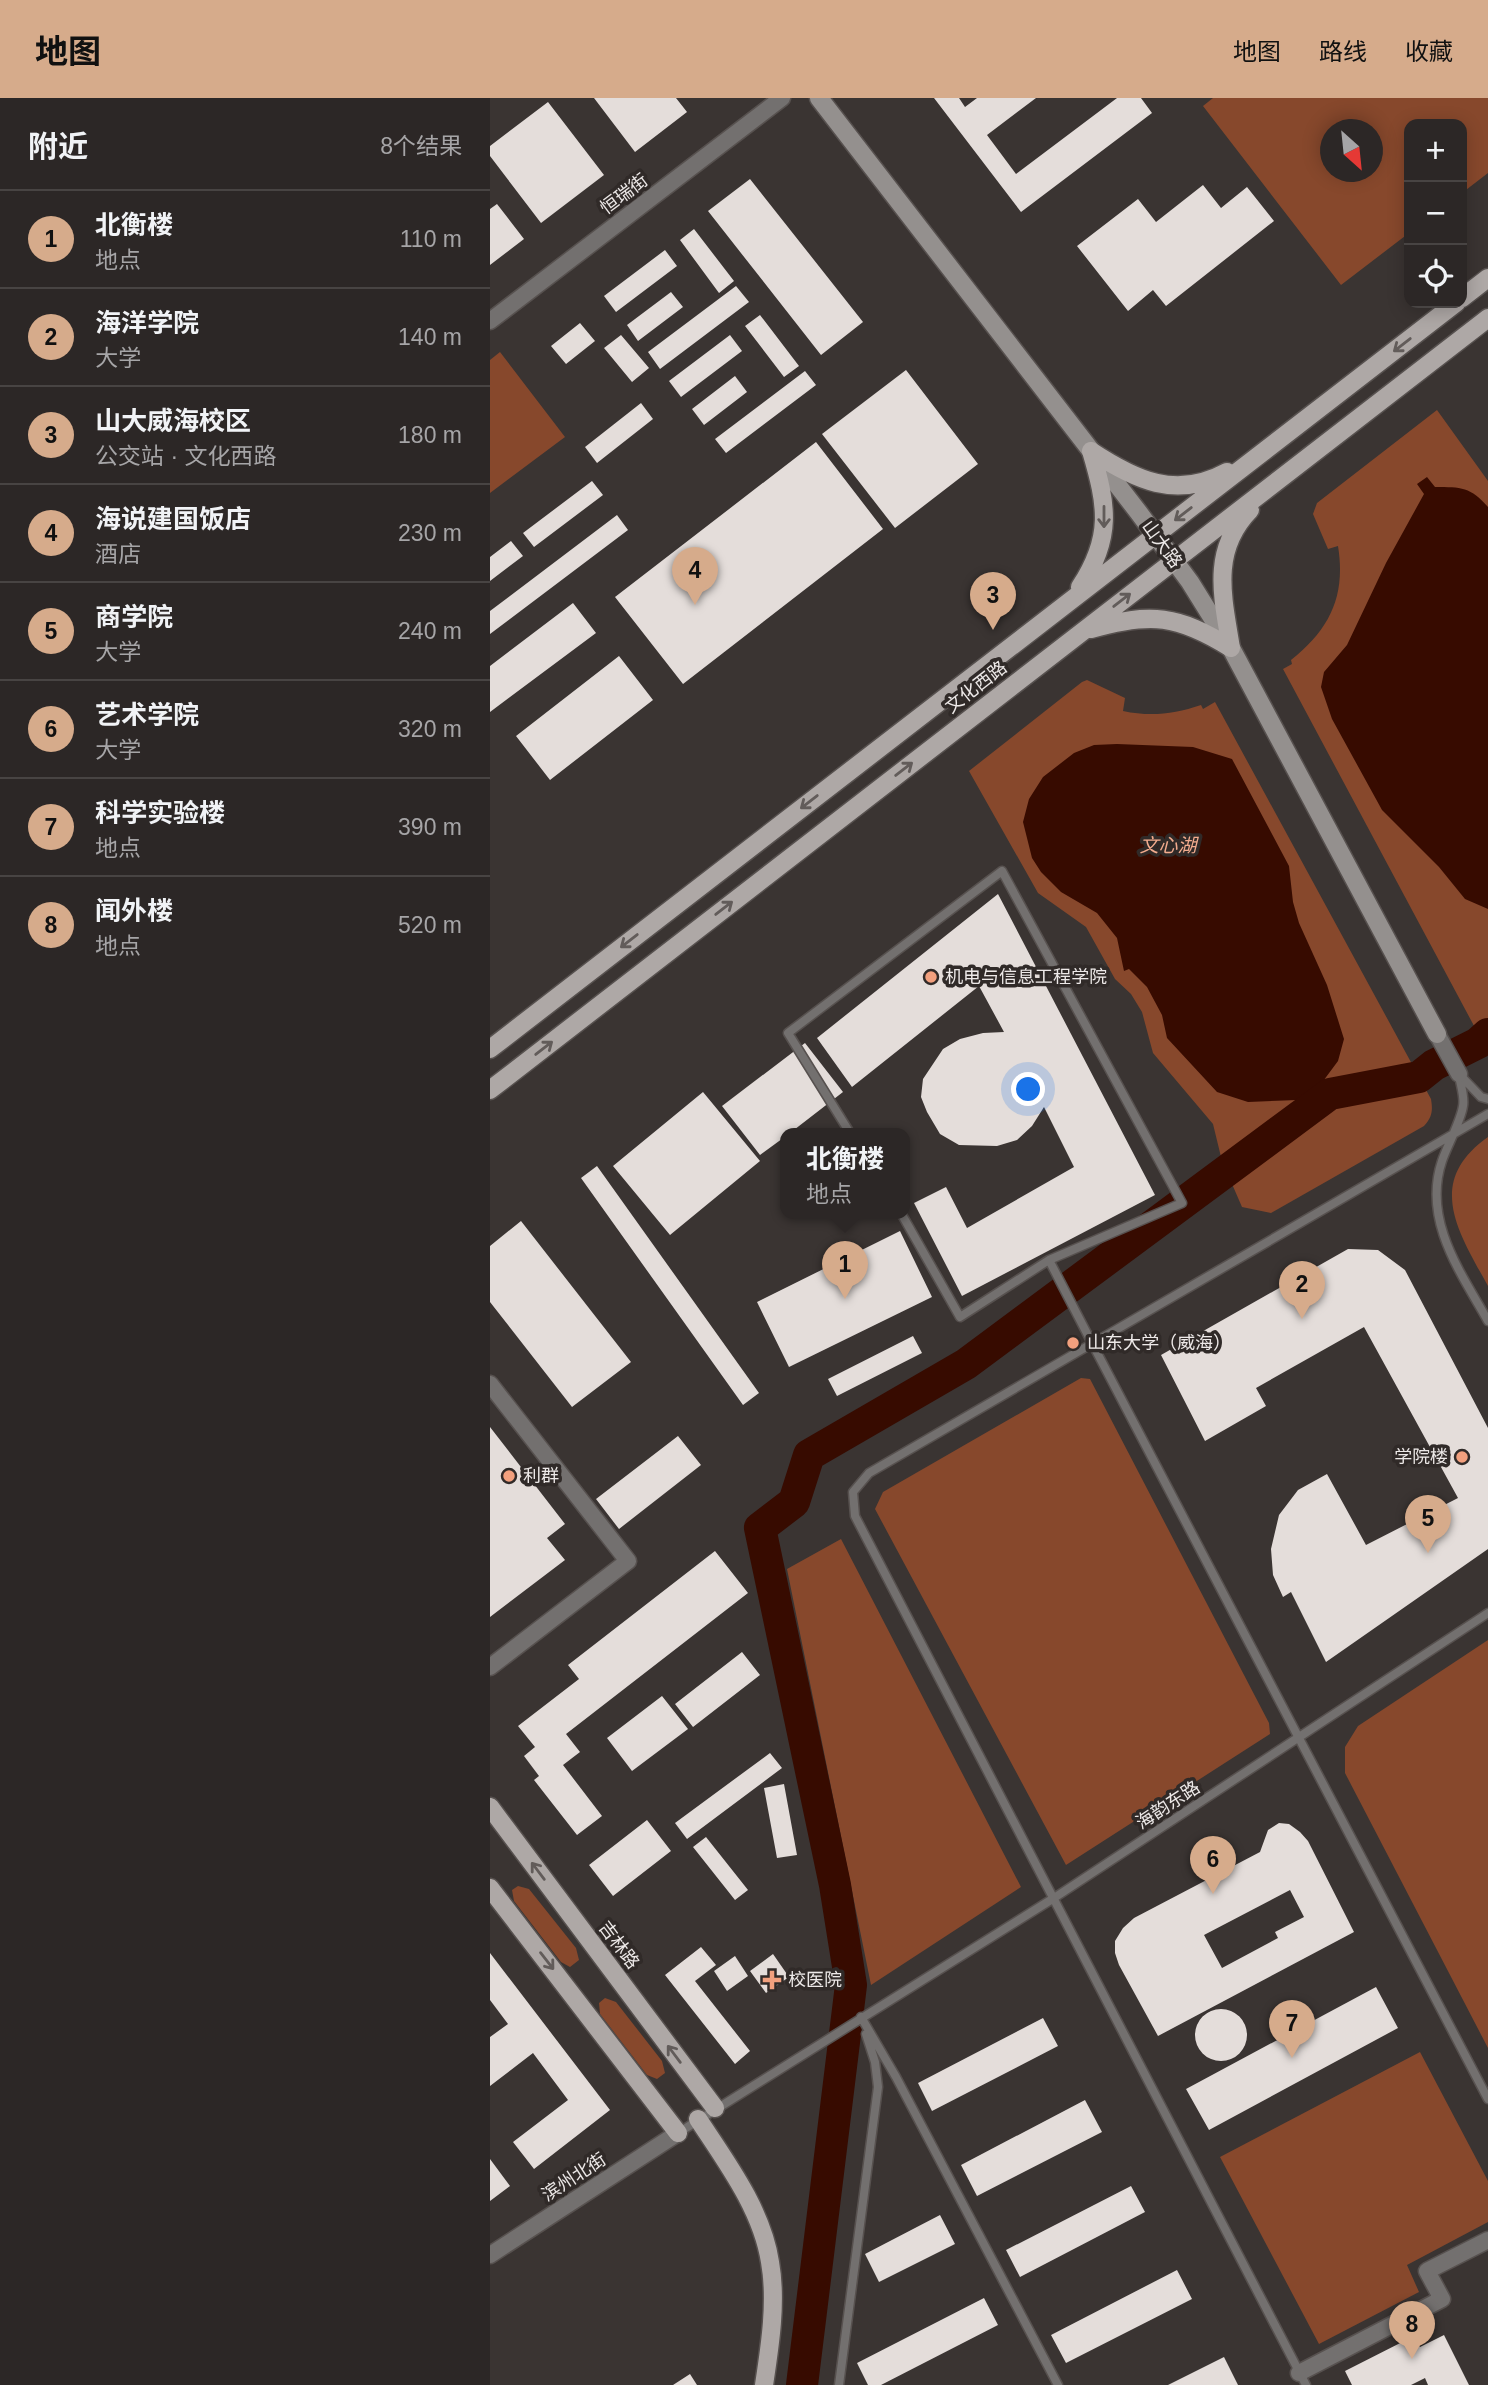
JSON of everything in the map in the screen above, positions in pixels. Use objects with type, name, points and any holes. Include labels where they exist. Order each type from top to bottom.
[{"type":"main road","name":"山大路","points":[[819,98],[1174,560],[1231,648],[1437,1034]]},
{"type":"main road","points":[[1467,294],[1488,278]]},
{"type":"main road","name":"文化西路","points":[[490,1049],[1450,308]]},
{"type":"main road","name":"文化西路","points":[[490,1090],[1488,318]]},
{"type":"main road","points":[[1091,451],[1132,476],[1161,485],[1180,486],[1222,474],[1266,450]]},
{"type":"main road","points":[[1057,611],[1093,567],[1103,536],[1104,503],[1091,451]]},
{"type":"main road","points":[[1231,648],[1222,577],[1227,542],[1241,518],[1280,478]]},
{"type":"main road","points":[[1081,632],[1122,620],[1147,617],[1180,621],[1231,648]]},
{"type":"main road","name":"吉林路","points":[[490,1807],[715,2108]]},
{"type":"main road","points":[[490,1888],[678,2133]]},
{"type":"main road","points":[[698,2119],[754,2209],[771,2262],[772,2330],[764,2385]]},
{"type":"street","name":"恒瑞街","points":[[490,321],[782,98]]},
{"type":"street","points":[[1437,1034],[1459,1074]]},
{"type":"street","points":[[490,1384],[628,1561],[490,1667]]},
{"type":"street","name":"滨州北街","points":[[490,2255],[678,2133]]},
{"type":"street","points":[[1302,2379],[1442,2300],[1427,2272],[1488,2240]]},
{"type":"lane","points":[[847,1128],[788,1033],[1002,871],[1182,1203],[1049,1260],[960,1317],[904,1219]]},
{"type":"lane","points":[[1459,1074],[1481,1097],[1488,1099]]},
{"type":"lane","points":[[1459,1074],[1464,1106],[1441,1164],[1437,1181],[1437,1208],[1446,1245],[1488,1321]]},
{"type":"lane","points":[[1302,2379],[855,1516],[853,1492],[869,1473],[1093,1346],[1486,1116]]},
{"type":"lane","points":[[1441,1164],[1460,1134],[1486,1116]]},
{"type":"lane","points":[[1049,1260],[1488,2099]]},
{"type":"lane","name":"海韵东路","points":[[678,2133],[1055,1898],[1488,1614]]},
{"type":"lane","points":[[839,2385],[878,2087],[875,2062],[862,2017]]},
{"type":"lane","points":[[862,2017],[1058,2385]]},
{"type":"shaded area","points":[[1213,98],[1488,98],[1488,173],[1467,189],[1467,119],[1404,119],[1404,237],[1341,285],[1203,106]]},
{"type":"shaded area","points":[[500,352],[565,437],[490,493],[490,360]]},
{"type":"shaded area","points":[[1437,410],[1488,481],[1488,1052],[1283,669],[1292,664],[1291,660],[1316,636],[1337,596],[1340,581],[1338,546],[1328,549],[1313,514],[1317,503]]},
{"type":"shaded area","points":[[1087,680],[1125,698],[1123,711],[1133,713],[1162,714],[1201,705],[1203,709],[1215,702],[1431,1099],[1431,1114],[1424,1126],[1271,1213],[1242,1207],[1222,1161],[1213,1124],[1153,1053],[1142,1012],[1131,994],[1115,979],[1086,927],[1038,893],[969,771]]},
{"type":"shaded area","points":[[1488,1137],[1488,1286],[1458,1227],[1452,1190],[1457,1172],[1468,1154]]},
{"type":"shaded area","points":[[1081,1378],[1090,1379],[1269,1723],[1270,1734],[1066,1865],[875,1509],[883,1492]]},
{"type":"shaded area","points":[[841,1539],[1021,1887],[871,1985],[787,1569]]},
{"type":"shaded area","points":[[1488,1640],[1488,2048],[1345,1773],[1345,1747],[1358,1726]]},
{"type":"shaded area","points":[[518,1886],[529,1889],[576,1948],[579,1960],[570,1967],[561,1962],[514,1901],[512,1890]]},
{"type":"shaded area","points":[[605,1998],[616,2002],[662,2061],[665,2073],[657,2079],[647,2075],[600,2014],[599,2003]]},
{"type":"shaded area","points":[[1420,2052],[1488,2181],[1488,2222],[1407,2265],[1419,2292],[1319,2344],[1220,2157]]},
{"type":"water","points":[[1427,477],[1435,487],[1459,488],[1471,492],[1488,507],[1488,909],[1465,899],[1439,867],[1382,810],[1332,719],[1321,687],[1324,672],[1347,645],[1386,563],[1424,494],[1417,484]]},
{"type":"water","name":"文心湖","points":[[1094,745],[1193,747],[1232,759],[1289,866],[1293,902],[1299,923],[1327,985],[1344,1039],[1338,1061],[1315,1092],[1297,1100],[1248,1102],[1217,1092],[1167,1038],[1162,1015],[1147,987],[1129,969],[1124,971],[1117,938],[1097,913],[1061,892],[1041,872],[1032,858],[1023,822],[1029,799],[1043,777],[1074,753]]},
{"type":"building","points":[[594,98],[676,98],[687,112],[635,152]]},
{"type":"building","points":[[934,98],[959,98],[965,107],[977,98],[1036,98],[987,135],[1016,174],[1117,98],[1141,98],[1152,113],[1021,212]]},
{"type":"building","points":[[548,102],[604,175],[541,223],[490,156],[490,146]]},
{"type":"building","points":[[750,179],[863,322],[821,355],[708,211]]},
{"type":"building","points":[[1203,185],[1221,208],[1247,187],[1274,221],[1166,306],[1153,290],[1128,311],[1077,246],[1138,199],[1156,222]]},
{"type":"building","points":[[497,204],[524,239],[490,265],[490,209]]},
{"type":"building","points":[[694,229],[734,281],[719,293],[680,240]]},
{"type":"building","points":[[665,250],[677,266],[616,312],[604,296]]},
{"type":"building","points":[[736,286],[749,302],[660,369],[648,352]]},
{"type":"building","points":[[671,292],[683,307],[638,341],[627,325]]},
{"type":"building","points":[[760,315],[799,366],[784,377],[745,326]]},
{"type":"building","points":[[580,323],[595,341],[566,364],[551,346]]},
{"type":"building","points":[[621,335],[649,368],[632,382],[604,348]]},
{"type":"building","points":[[730,335],[742,351],[681,397],[669,381]]},
{"type":"building","points":[[906,370],[978,464],[895,528],[822,434]]},
{"type":"building","points":[[805,371],[816,385],[726,453],[715,439]]},
{"type":"building","points":[[735,376],[747,392],[704,425],[692,409]]},
{"type":"building","points":[[641,403],[653,419],[597,463],[585,447]]},
{"type":"building","points":[[816,442],[883,529],[683,684],[615,597]]},
{"type":"building","points":[[592,481],[603,495],[534,547],[523,533]]},
{"type":"building","points":[[617,515],[628,530],[490,634],[490,611]]},
{"type":"building","points":[[511,541],[523,556],[490,581],[490,557]]},
{"type":"building","points":[[573,603],[596,633],[490,712],[490,666]]},
{"type":"building","points":[[619,656],[653,700],[550,780],[516,736]]},
{"type":"building","points":[[998,894],[1155,1195],[962,1296],[914,1203],[946,1187],[967,1228],[1074,1167],[1044,1107],[1032,1126],[1017,1140],[997,1146],[959,1145],[940,1134],[927,1112],[921,1097],[923,1079],[943,1049],[960,1039],[983,1033],[1004,1032],[979,986],[852,1087],[817,1038]]},
{"type":"building","points":[[805,1043],[843,1092],[796,1128],[780,1128],[780,1140],[760,1155],[722,1106]]},
{"type":"building","points":[[703,1092],[760,1161],[670,1235],[613,1166]]},
{"type":"building","points":[[597,1166],[759,1393],[743,1405],[581,1178]]},
{"type":"building","points":[[521,1221],[631,1362],[572,1407],[490,1302],[490,1246]]},
{"type":"building","points":[[900,1231],[932,1297],[789,1367],[757,1302]]},
{"type":"building","name":"学院楼","points":[[1348,1249],[1378,1250],[1405,1270],[1488,1428],[1488,1549],[1326,1662],[1291,1592],[1283,1597],[1273,1575],[1271,1549],[1279,1515],[1298,1490],[1327,1474],[1366,1545],[1458,1498],[1364,1327],[1256,1388],[1266,1406],[1205,1441],[1161,1355]]},
{"type":"building","points":[[913,1336],[922,1353],[837,1396],[828,1379]]},
{"type":"building","name":"利群","points":[[490,1427],[565,1524],[547,1538],[565,1560],[490,1617]]},
{"type":"building","points":[[678,1436],[701,1465],[619,1529],[596,1499]]},
{"type":"building","points":[[715,1551],[748,1593],[566,1734],[580,1752],[563,1765],[602,1816],[577,1835],[534,1780],[539,1776],[524,1756],[535,1747],[518,1726],[579,1679],[568,1665]]},
{"type":"building","points":[[742,1652],[760,1675],[693,1727],[675,1704]]},
{"type":"building","points":[[662,1696],[688,1729],[632,1771],[607,1738]]},
{"type":"building","points":[[770,1753],[782,1768],[687,1839],[675,1823]]},
{"type":"building","points":[[784,1784],[797,1855],[777,1858],[764,1788]]},
{"type":"building","points":[[647,1820],[671,1851],[613,1896],[589,1865]]},
{"type":"building","points":[[1279,1823],[1289,1824],[1308,1841],[1354,1932],[1158,2036],[1119,1965],[1115,1941],[1123,1928],[1134,1918],[1260,1852],[1268,1830]],"holes":[[[1290,1890],[1304,1917],[1275,1932],[1278,1938],[1222,1968],[1204,1935]]]},
{"type":"building","points":[[706,1837],[748,1890],[735,1900],[693,1847]]},
{"type":"building","points":[[701,1947],[716,1965],[695,1981],[750,2051],[735,2064],[665,1975]]},
{"type":"building","points":[[490,1953],[610,2110],[534,2169],[513,2142],[568,2100],[533,2053],[490,2086],[490,2037],[508,2024],[490,2000]]},
{"type":"building","points":[[773,1954],[789,1977],[766,1993],[750,1971]]},
{"type":"building","points":[[735,1956],[748,1976],[727,1991],[714,1971]]},
{"type":"building","points":[[1376,1987],[1398,2028],[1209,2130],[1186,2089]]},
{"type":"building","points":[[1221,2009],[1240,2016],[1247,2035],[1240,2054],[1221,2061],[1202,2054],[1195,2035],[1202,2016]]},
{"type":"building","points":[[1043,2018],[1058,2046],[932,2111],[918,2083]]},
{"type":"building","points":[[1085,2100],[1102,2132],[977,2196],[961,2165]]},
{"type":"building","points":[[490,2159],[510,2186],[490,2201]]},
{"type":"building","points":[[1131,2186],[1145,2212],[1020,2277],[1006,2250]]},
{"type":"building","points":[[940,2215],[955,2244],[879,2282],[865,2254]]},
{"type":"building","points":[[1177,2270],[1192,2299],[1066,2363],[1051,2335]]},
{"type":"building","points":[[984,2298],[998,2325],[881,2385],[868,2385],[857,2363]]},
{"type":"building","points":[[1444,2335],[1469,2385],[1428,2385],[1425,2378],[1411,2385],[1352,2385],[1345,2371],[1414,2336],[1420,2347]]},
{"type":"building","points":[[1224,2357],[1238,2385],[1168,2385]]},
{"type":"building","points":[[690,2374],[697,2385],[673,2385]]},
{"type":"waterway","points":[[802,2385],[851,1985],[835,1885],[760,1528],[794,1502],[809,1455],[966,1364],[1330,1094],[1419,1077],[1434,1065],[1478,1043],[1488,1034]]},
{"type":"place","name":"海说建国饭店","points":[[695,605]]},
{"type":"place","name":"山大威海校区","points":[[993,630]]},
{"type":"place","name":"机电与信息工程学院","points":[[931,977]]},
{"type":"place","name":"北衡楼","points":[[845,1299]]},
{"type":"place","name":"海洋学院","points":[[1302,1319]]},
{"type":"place","name":"山东大学（威海）","points":[[1073,1343]]},
{"type":"place","name":"学院楼","points":[[1462,1457]]},
{"type":"place","name":"利群","points":[[509,1476]]},
{"type":"place","name":"商学院","points":[[1428,1553]]},
{"type":"place","name":"艺术学院","points":[[1213,1894]]},
{"type":"place","name":"校医院","points":[[772,1980]]},
{"type":"place","name":"科学实验楼","points":[[1292,2058]]},
{"type":"place","name":"闻外楼","points":[[1412,2359]]}]
